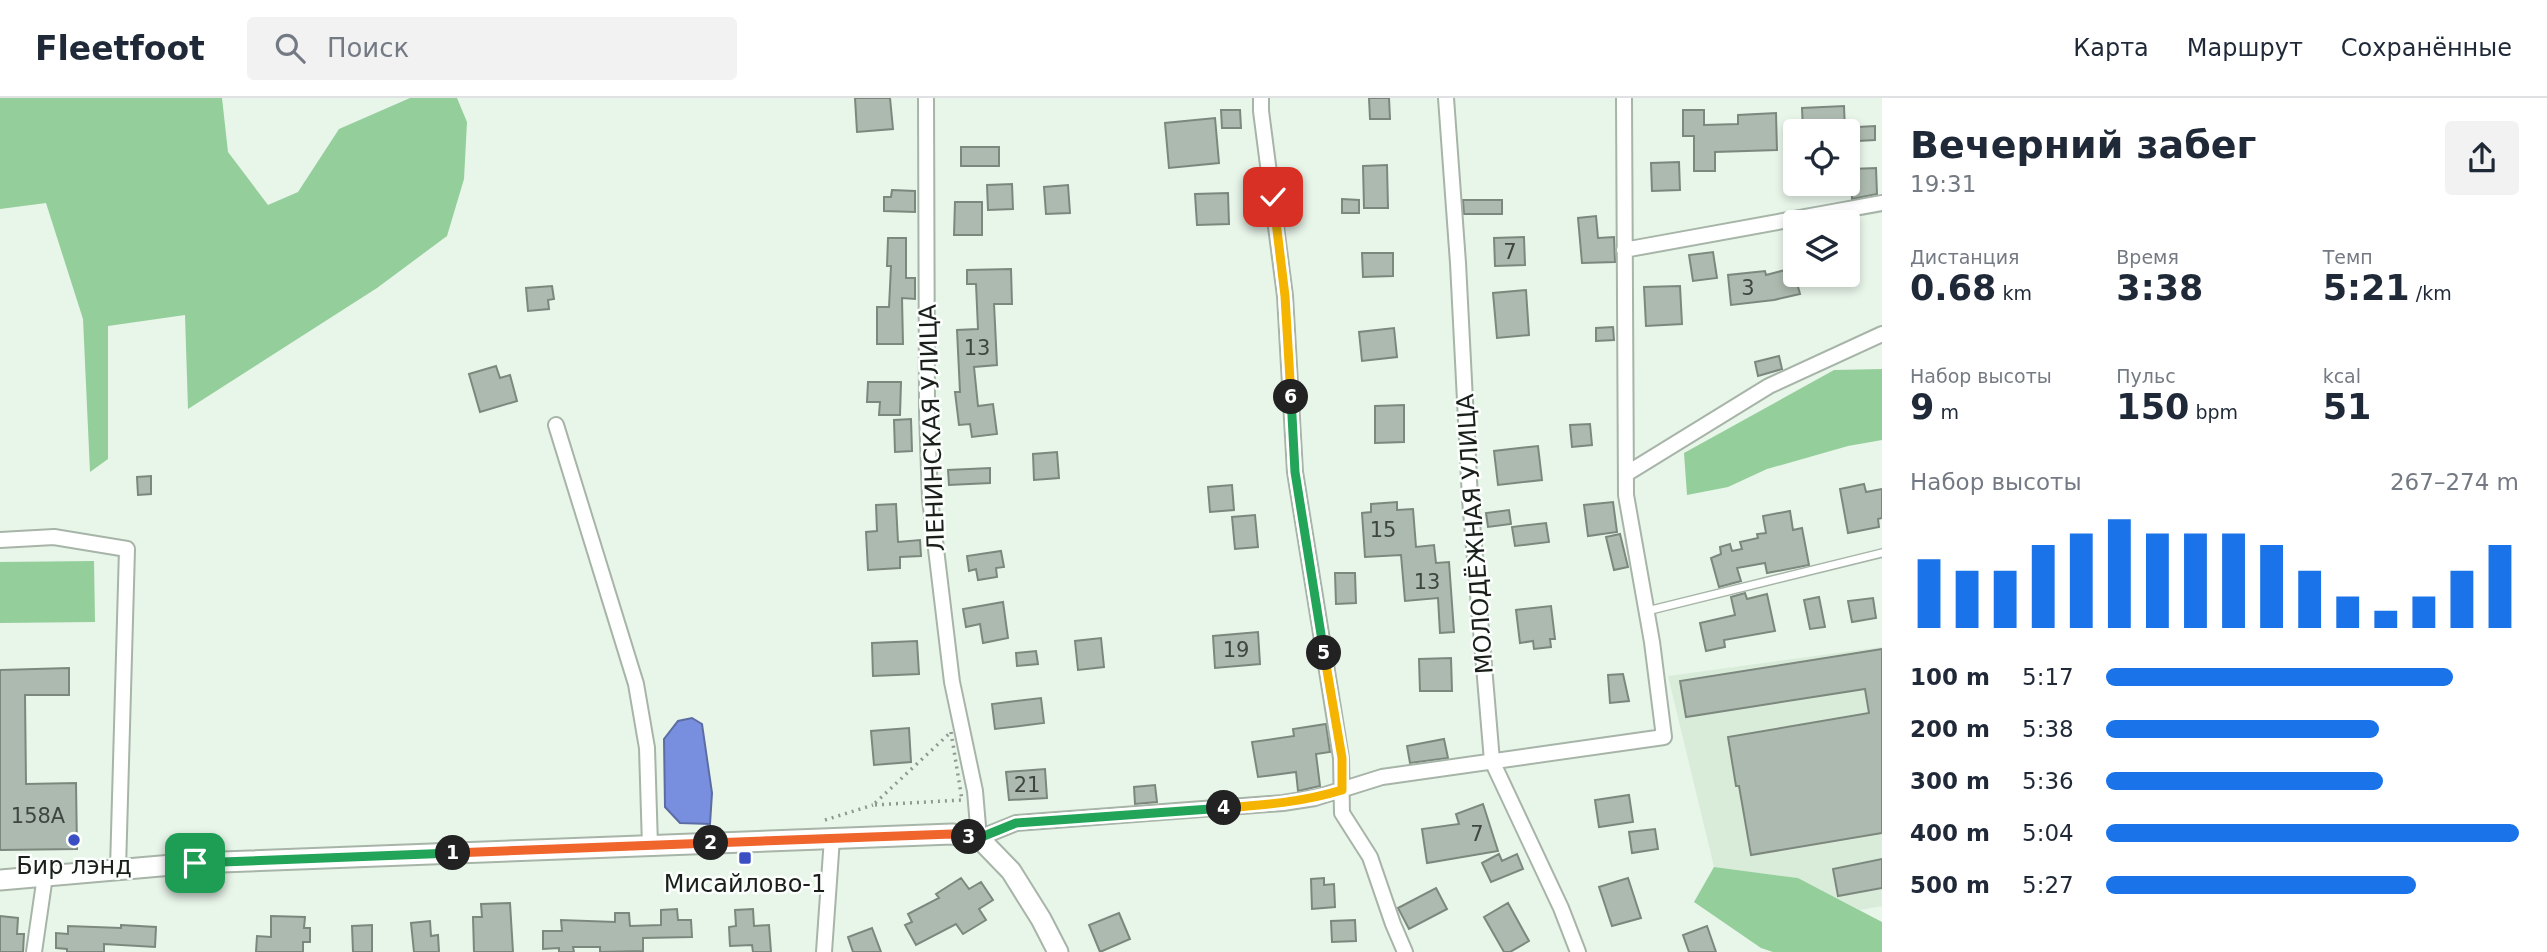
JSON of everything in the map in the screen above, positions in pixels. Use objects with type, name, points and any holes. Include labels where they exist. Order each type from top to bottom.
[{"type":"main road","points":[[0,880],[195,863],[952,834],[979,838],[1011,871],[1058,952]]},
{"type":"street","name":"ЛЕНИНСКАЯ УЛИЦА","points":[[926,98],[930,499],[952,682],[975,791],[979,838]]},
{"type":"street","points":[[1261,98],[1285,296],[1295,472],[1342,758],[1342,813],[1370,857],[1405,952]]},
{"type":"street","name":"МОЛОДЁЖНАЯ УЛИЦА","points":[[1446,98],[1458,263],[1470,499],[1492,761],[1561,908],[1578,952]]},
{"type":"street","points":[[979,838],[1016,823],[1283,803],[1315,798],[1382,777],[1664,737],[1647,611],[1626,495],[1624,98]]},
{"type":"street","points":[[1624,250],[1882,204]]},
{"type":"street","points":[[1626,474],[1769,386],[1882,334]]},
{"type":"street","points":[[556,425],[636,684],[647,748],[650,846]]},
{"type":"street","points":[[0,540],[54,537],[127,549],[118,869]]},
{"type":"street","points":[[824,952],[832,838]]},
{"type":"street","points":[[34,952],[45,876]]},
{"type":"lane","points":[[1647,611],[1882,553]]},
{"type":"path","points":[[951,732],[962,800],[873,805],[912,768],[951,732]]},
{"type":"shaded area","points":[[1882,647],[1882,906],[1860,910],[1798,878],[1714,867],[1668,676]]},
{"type":"green space","points":[[0,98],[222,98],[228,152],[268,205],[298,192],[339,129],[410,98],[457,98],[467,122],[464,179],[447,236],[377,288],[188,409],[185,315],[108,326],[108,459],[90,472],[83,319],[46,203],[0,209]]},
{"type":"green space","points":[[1882,369],[1882,440],[1848,446],[1767,469],[1728,487],[1687,495],[1684,453],[1834,370]]},
{"type":"green space","points":[[94,561],[95,622],[0,623],[0,562]]},
{"type":"green space","points":[[1714,867],[1798,878],[1882,922],[1882,952],[1773,952],[1761,948],[1694,902]]},
{"type":"water","points":[[692,718],[702,724],[712,793],[710,824],[680,823],[665,807],[664,739],[678,721]]},
{"type":"building","points":[[855,98],[890,98],[893,129],[857,132]]},
{"type":"building","points":[[1369,98],[1389,98],[1390,119],[1370,119]]},
{"type":"building","points":[[1844,106],[1845,119],[1802,119],[1802,108]]},
{"type":"building","points":[[1221,110],[1240,110],[1241,128],[1222,128]]},
{"type":"building","points":[[1683,110],[1704,110],[1704,125],[1738,124],[1738,115],[1776,113],[1777,150],[1715,152],[1715,171],[1694,171],[1694,136],[1683,136]]},
{"type":"building","points":[[1215,118],[1219,163],[1169,168],[1165,123]]},
{"type":"building","points":[[1875,126],[1875,140],[1860,141],[1860,127]]},
{"type":"building","points":[[961,147],[999,147],[999,166],[961,166]]},
{"type":"building","points":[[1679,162],[1680,190],[1652,191],[1651,163]]},
{"type":"building","points":[[1387,165],[1388,208],[1364,208],[1363,166]]},
{"type":"building","points":[[1876,168],[1877,194],[1852,199],[1852,196],[1860,196],[1860,169]]},
{"type":"building","points":[[1012,184],[1013,209],[988,210],[987,185]]},
{"type":"building","points":[[1068,185],[1070,213],[1046,214],[1044,187]]},
{"type":"building","points":[[892,190],[915,191],[915,212],[884,211],[884,197],[891,197]]},
{"type":"building","points":[[1228,193],[1229,224],[1197,225],[1195,194]]},
{"type":"building","points":[[1342,199],[1359,200],[1359,213],[1342,213]]},
{"type":"building","points":[[1463,200],[1502,200],[1502,214],[1464,214]]},
{"type":"building","points":[[955,202],[982,202],[982,235],[954,235]]},
{"type":"building","points":[[1596,216],[1598,238],[1614,237],[1615,262],[1582,263],[1578,218]]},
{"type":"building","points":[[1524,237],[1525,265],[1495,266],[1494,238]]},
{"type":"building","points":[[888,238],[906,238],[906,278],[915,278],[915,299],[902,298],[903,344],[877,344],[877,307],[889,307],[891,266],[887,266]]},
{"type":"building","points":[[1713,252],[1717,278],[1693,281],[1689,255]]},
{"type":"building","points":[[1362,253],[1393,253],[1393,276],[1363,277]]},
{"type":"building","points":[[1011,269],[1012,304],[994,304],[997,365],[974,367],[978,406],[993,404],[997,434],[972,437],[970,424],[959,425],[955,392],[960,392],[957,330],[978,329],[976,284],[967,284],[967,270]]},
{"type":"building","points":[[1765,271],[1766,275],[1783,271],[1783,287],[1798,287],[1800,294],[1731,305],[1728,275]]},
{"type":"building","points":[[552,286],[554,299],[548,300],[549,309],[528,311],[526,288]]},
{"type":"building","points":[[1680,286],[1682,324],[1646,326],[1644,287]]},
{"type":"building","points":[[1526,290],[1529,335],[1497,338],[1493,293]]},
{"type":"building","points":[[1613,327],[1614,340],[1596,341],[1596,328]]},
{"type":"building","points":[[1394,328],[1397,357],[1362,361],[1359,332]]},
{"type":"building","points":[[1779,356],[1782,369],[1758,376],[1755,362]]},
{"type":"building","points":[[496,366],[500,378],[510,375],[517,401],[480,412],[469,374]]},
{"type":"building","points":[[868,382],[901,382],[900,415],[879,415],[880,402],[867,402]]},
{"type":"building","points":[[1404,405],[1404,442],[1375,443],[1375,406]]},
{"type":"building","points":[[911,419],[912,451],[895,452],[894,420]]},
{"type":"building","points":[[1590,424],[1592,445],[1572,447],[1570,425]]},
{"type":"building","points":[[1538,446],[1542,480],[1498,485],[1494,451]]},
{"type":"building","points":[[1057,452],[1059,478],[1034,480],[1033,454]]},
{"type":"building","points":[[990,468],[990,483],[949,485],[948,470]]},
{"type":"building","points":[[151,476],[151,494],[138,495],[137,477]]},
{"type":"building","points":[[1864,484],[1866,492],[1882,489],[1882,518],[1878,519],[1879,527],[1848,533],[1840,489]]},
{"type":"building","points":[[1232,485],[1234,510],[1210,512],[1208,487]]},
{"type":"building","points":[[1397,502],[1397,510],[1413,509],[1416,547],[1434,545],[1436,563],[1449,562],[1454,632],[1440,633],[1438,598],[1405,601],[1401,555],[1365,557],[1362,513],[1371,512],[1371,504]]},
{"type":"building","points":[[1613,502],[1617,532],[1588,536],[1584,505]]},
{"type":"building","points":[[896,504],[898,542],[920,540],[921,556],[900,557],[900,568],[868,570],[866,532],[877,531],[876,505]]},
{"type":"building","points":[[1509,510],[1511,524],[1488,527],[1486,513]]},
{"type":"building","points":[[1790,511],[1793,530],[1802,528],[1809,565],[1767,573],[1765,563],[1737,568],[1741,581],[1719,587],[1711,558],[1721,554],[1720,547],[1730,544],[1732,551],[1742,549],[1740,542],[1758,538],[1757,534],[1766,533],[1763,516]]},
{"type":"building","points":[[1255,515],[1258,547],[1235,549],[1232,517]]},
{"type":"building","points":[[1546,523],[1549,542],[1515,546],[1512,527]]},
{"type":"building","points":[[1620,534],[1628,567],[1614,570],[1606,537]]},
{"type":"building","points":[[1001,551],[1004,567],[996,568],[997,577],[978,580],[976,569],[969,571],[967,556]]},
{"type":"building","points":[[1335,573],[1355,573],[1356,603],[1336,604]]},
{"type":"building","points":[[1745,593],[1747,599],[1767,594],[1775,631],[1724,640],[1725,647],[1706,651],[1700,623],[1735,615],[1731,597]]},
{"type":"building","points":[[1819,597],[1825,627],[1810,629],[1804,600]]},
{"type":"building","points":[[1873,598],[1876,618],[1852,622],[1848,601]]},
{"type":"building","points":[[1003,602],[1008,638],[983,643],[980,624],[966,627],[963,609]]},
{"type":"building","points":[[1551,606],[1555,639],[1550,639],[1551,647],[1534,649],[1533,641],[1520,643],[1516,610]]},
{"type":"building","points":[[1258,632],[1260,664],[1215,668],[1213,636]]},
{"type":"building","points":[[1101,638],[1104,667],[1078,670],[1075,641]]},
{"type":"building","points":[[917,641],[919,674],[873,676],[872,643]]},
{"type":"building","points":[[1882,649],[1882,833],[1751,855],[1728,737],[1869,713],[1865,689],[1686,717],[1680,681]]},
{"type":"building","points":[[1036,651],[1038,664],[1017,666],[1016,653]]},
{"type":"building","points":[[1451,658],[1452,691],[1420,691],[1419,659]]},
{"type":"building","points":[[69,668],[69,695],[25,695],[26,784],[76,783],[77,849],[0,850],[0,670]]},
{"type":"building","points":[[1623,674],[1629,701],[1610,703],[1608,675]]},
{"type":"building","points":[[1041,698],[1044,723],[995,729],[992,704]]},
{"type":"building","points":[[1326,724],[1330,752],[1316,754],[1320,786],[1298,791],[1296,772],[1258,777],[1252,742],[1294,736],[1293,729]]},
{"type":"building","points":[[909,728],[911,762],[874,765],[871,731]]},
{"type":"building","points":[[1444,739],[1448,758],[1410,763],[1407,746]]},
{"type":"building","points":[[1045,769],[1047,798],[1009,800],[1006,772]]},
{"type":"building","points":[[1155,785],[1157,802],[1135,804],[1134,787]]},
{"type":"building","points":[[1629,795],[1633,822],[1599,827],[1595,800]]},
{"type":"building","points":[[1483,804],[1498,851],[1427,863],[1422,829],[1459,824],[1456,814]]},
{"type":"building","points":[[1655,829],[1658,849],[1632,853],[1629,832]]},
{"type":"building","points":[[1499,854],[1502,861],[1517,854],[1523,869],[1491,882],[1482,863]]},
{"type":"building","points":[[1882,859],[1882,888],[1838,896],[1833,869]]},
{"type":"building","points":[[961,878],[969,889],[981,882],[993,900],[979,909],[986,920],[963,934],[956,924],[916,945],[905,925],[912,922],[908,914],[939,898],[936,894]]},
{"type":"building","points":[[1324,878],[1324,885],[1334,884],[1335,907],[1312,909],[1311,879]]},
{"type":"building","points":[[1628,878],[1641,918],[1612,926],[1599,887]]},
{"type":"building","points":[[1436,888],[1447,909],[1409,929],[1398,908]]},
{"type":"building","points":[[510,903],[513,952],[474,952],[473,917],[482,917],[481,904]]},
{"type":"building","points":[[1508,903],[1529,941],[1510,952],[1504,952],[1484,917]]},
{"type":"building","points":[[677,909],[678,920],[691,920],[692,937],[643,938],[643,951],[600,952],[600,947],[573,947],[574,952],[559,952],[559,948],[543,949],[543,931],[562,931],[561,920],[615,922],[615,913],[629,913],[630,926],[661,925],[661,910]]},
{"type":"building","points":[[753,909],[754,926],[769,925],[771,952],[753,952],[752,945],[730,946],[729,927],[736,926],[735,910]]},
{"type":"building","points":[[1119,913],[1130,939],[1100,952],[1089,925]]},
{"type":"building","points":[[0,916],[18,918],[17,934],[24,934],[23,952],[0,952]]},
{"type":"building","points":[[271,916],[305,917],[304,928],[310,928],[310,942],[303,942],[303,952],[256,952],[257,936],[271,937]]},
{"type":"building","points":[[1355,920],[1356,941],[1332,942],[1331,921]]},
{"type":"building","points":[[430,921],[431,936],[438,935],[439,952],[414,952],[411,923]]},
{"type":"building","points":[[121,925],[156,927],[155,947],[104,944],[104,952],[67,952],[67,949],[56,948],[56,933],[68,934],[68,926],[121,928]]},
{"type":"building","points":[[372,925],[372,952],[353,952],[352,926]]},
{"type":"building","points":[[1707,926],[1716,952],[1689,952],[1683,935]]},
{"type":"building","points":[[872,928],[881,952],[853,952],[848,937]]},
{"type":"place","name":"Бир лэнд","points":[[74,840]]},
{"type":"place","name":"Мисайлово-1","points":[[745,858]]},
{"type":"route","points":[[195,863],[952,834],[979,838],[1016,823],[1283,803],[1342,790],[1342,758],[1295,472],[1285,296],[1273,197]]}]
